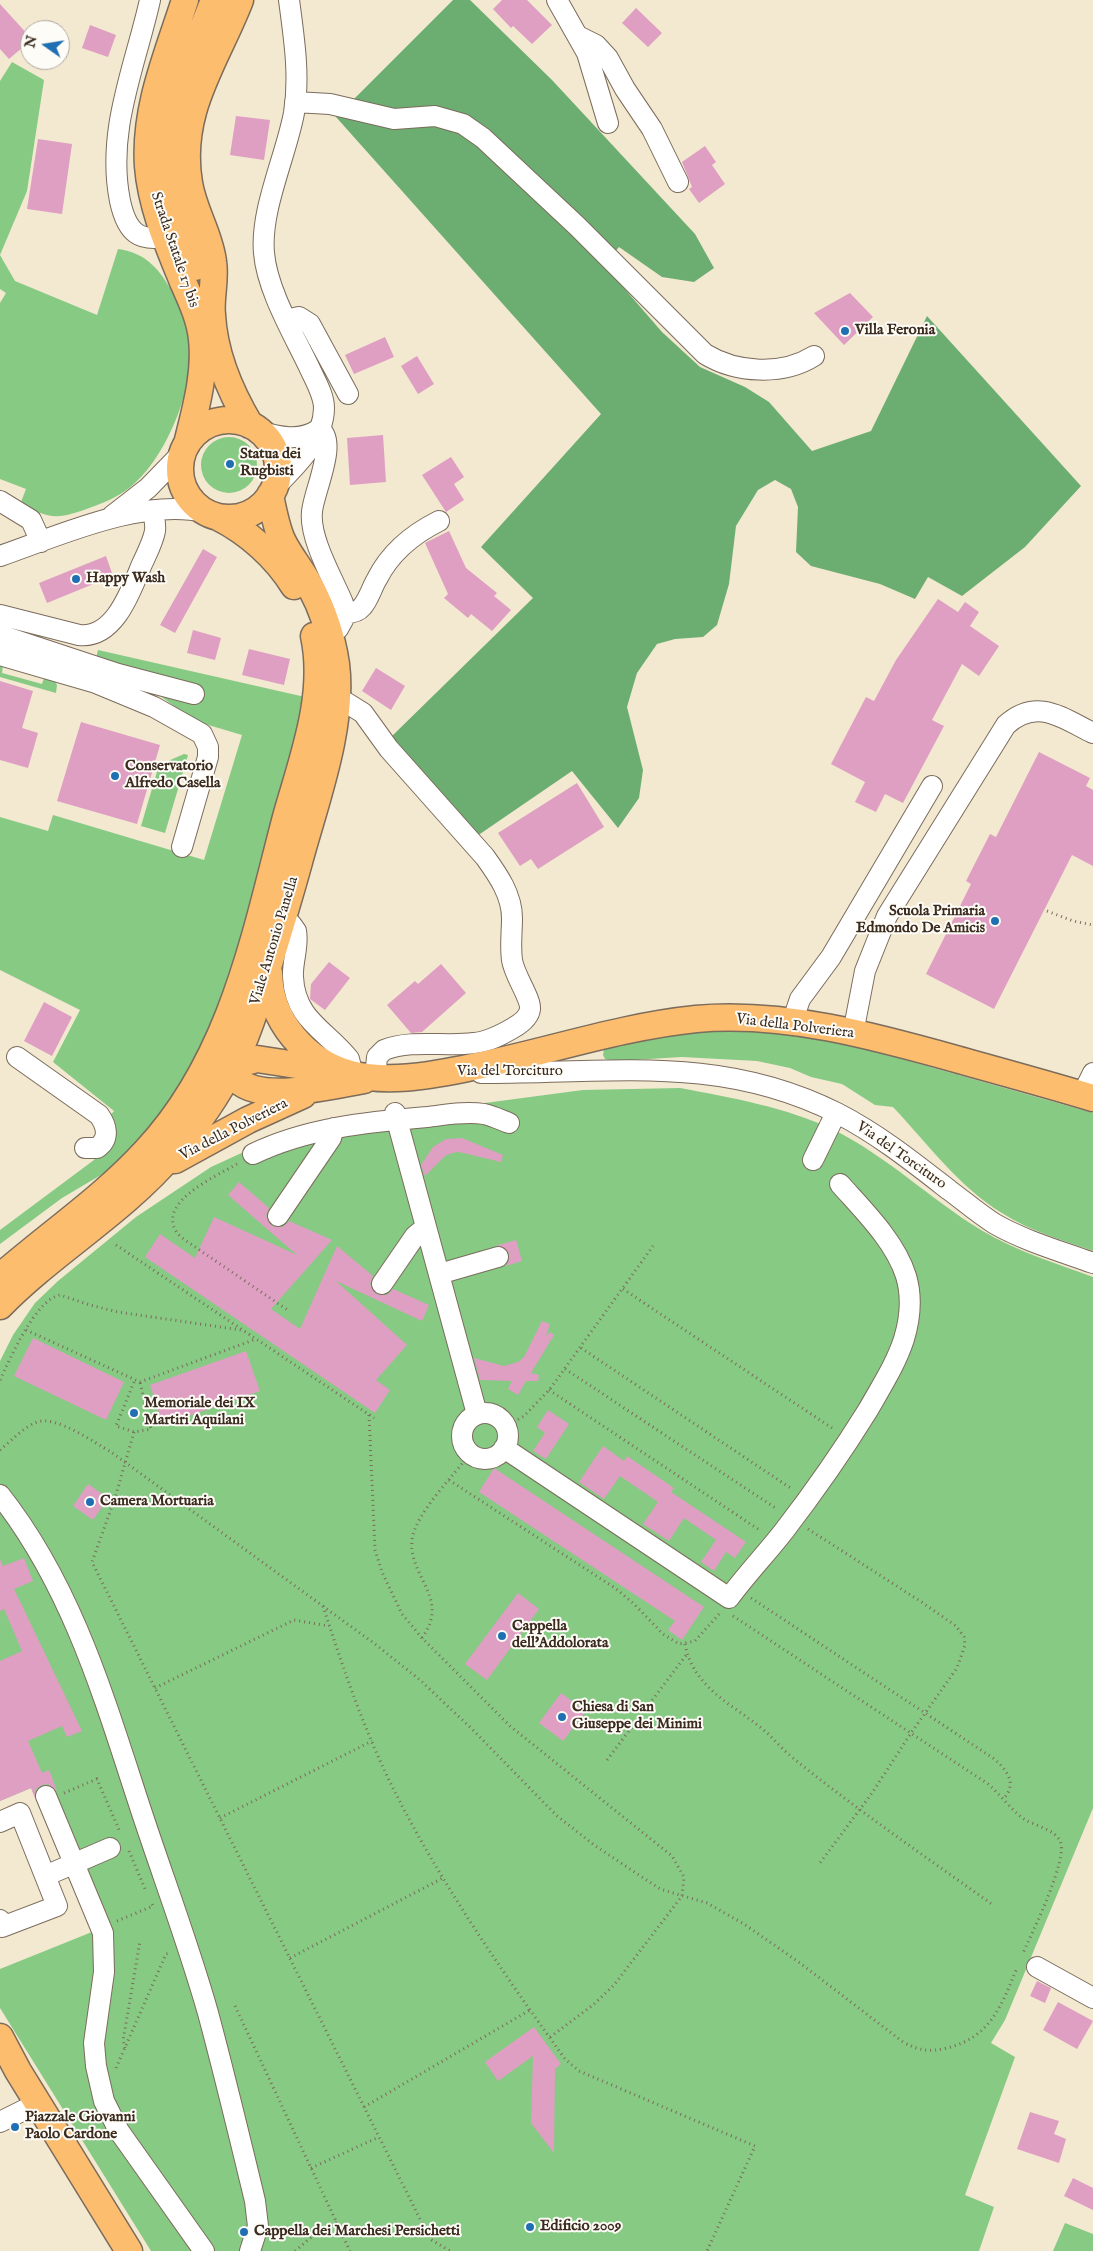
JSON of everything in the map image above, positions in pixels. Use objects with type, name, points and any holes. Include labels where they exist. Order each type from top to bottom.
[{"type":"main road","name":"Strada Statale 17 bis","points":[[185,448],[201,381],[202,340],[196,315],[166,237],[150,182],[148,135],[156,90],[186,0]]},
{"type":"main road","points":[[212,318],[172,192],[168,155],[169,137],[180,86],[214,0]]},
{"type":"main road","name":"Strada Statale 17 bis","points":[[240,0],[202,83],[188,140],[189,183],[213,262],[212,318],[228,381],[254,428]]},
{"type":"main road","points":[[236,421],[254,428],[272,447],[277,461],[277,475],[272,492],[263,504],[248,514],[236,518],[211,514],[194,503],[183,486],[180,472],[185,448],[196,433],[215,423],[236,421]]},
{"type":"main road","name":"Viale Antonio Panella","points":[[0,1277],[139,1159],[158,1138],[187,1098],[219,1043],[271,918],[325,765],[325,701],[318,668],[321,636],[310,586],[282,540],[272,492]]},
{"type":"main road","name":"Viale Antonio Panella","points":[[211,514],[246,534],[285,573],[321,636]]},
{"type":"main road","name":"Viale Antonio Panella","points":[[0,1306],[44,1265],[108,1215],[152,1176],[190,1132],[232,1068],[253,1016],[271,957],[271,918]]},
{"type":"main road","name":"Via della Polveriera","points":[[271,957],[269,972],[271,996],[283,1023],[295,1039],[311,1054],[332,1067],[350,1074]]},
{"type":"main road","points":[[232,1068],[231,1037],[236,1000]]},
{"type":"main road","name":"Via della Polveriera","points":[[232,1068],[233,1075],[239,1081],[260,1089],[286,1092],[319,1089],[375,1078],[408,1077],[446,1072],[605,1036],[698,1019],[720,1018],[792,1023],[852,1033],[1089,1088]]},
{"type":"main road","name":"Via della Polveriera","points":[[187,1098],[209,1080],[232,1068],[260,1059],[375,1078]]},
{"type":"main road","name":"Via della Polveriera","points":[[152,1176],[197,1147],[248,1120],[319,1089]]},
{"type":"main road","points":[[0,2037],[18,2071],[129,2251]]},
{"type":"main road","points":[[0,2049],[18,2071]]},
{"type":"street","points":[[150,0],[122,103],[116,140],[115,167],[121,205],[131,229],[146,239],[170,236],[177,239],[193,262]]},
{"type":"street","points":[[272,492],[303,457],[319,428],[323,417],[324,402],[287,320],[268,272],[263,242],[266,219],[295,102],[296,57],[289,0]]},
{"type":"street","points":[[557,0],[580,37],[587,53],[608,123]]},
{"type":"street","points":[[580,37],[596,45],[608,58],[625,89],[652,129],[678,182]]},
{"type":"street","points":[[295,102],[330,104],[394,119],[435,116],[463,124],[488,142],[577,226],[705,354],[726,364],[755,369],[787,367],[814,356]]},
{"type":"street","points":[[287,320],[299,317],[310,324],[348,394]]},
{"type":"street","points":[[254,428],[294,437],[305,436],[319,428]]},
{"type":"street","points":[[319,428],[325,436],[326,451],[313,504],[312,526],[343,603],[345,613],[341,625],[321,636]]},
{"type":"street","points":[[106,520],[148,488],[185,448]]},
{"type":"street","points":[[0,502],[31,520],[41,542]]},
{"type":"street","points":[[0,556],[106,520],[180,508],[211,514]]},
{"type":"street","points":[[0,615],[79,635],[92,634],[103,629],[120,609],[145,558],[154,532],[153,511]]},
{"type":"street","points":[[345,613],[355,612],[362,607],[378,576],[400,546],[427,526],[439,521]]},
{"type":"street","points":[[0,635],[118,674],[194,694]]},
{"type":"street","points":[[0,655],[107,687],[154,707],[202,734],[207,742],[208,757],[182,847]]},
{"type":"street","points":[[325,701],[350,704],[366,716],[389,749],[485,857],[498,876],[506,890],[512,912],[513,966],[530,1003],[528,1014],[522,1023],[487,1040],[475,1043],[417,1045],[384,1050],[377,1057],[375,1078]]},
{"type":"street","points":[[852,1033],[867,964],[887,916],[1006,724],[1024,712],[1038,710],[1056,715],[1093,733]]},
{"type":"street","points":[[792,1023],[800,999],[831,957],[932,786]]},
{"type":"street","points":[[271,918],[291,924],[296,931],[293,979],[300,1006],[310,1022],[349,1059],[350,1074]]},
{"type":"street","points":[[604,1069],[594,1063],[591,1053],[595,1044],[605,1036]]},
{"type":"street","name":"Via del Torcituro","points":[[573,1071],[548,1065],[544,1057],[548,1050],[569,1054],[604,1069]]},
{"type":"street","points":[[17,1057],[98,1115],[105,1126],[105,1139],[97,1148],[85,1148]]},
{"type":"street","name":"Via del Torcituro","points":[[446,1072],[604,1069],[671,1070],[731,1076],[783,1090],[836,1112],[889,1144],[994,1223],[1027,1239],[1093,1263]]},
{"type":"street","points":[[813,1160],[836,1112]]},
{"type":"street","points":[[253,1154],[285,1140],[396,1116],[467,1113],[492,1116],[509,1123]]},
{"type":"street","points":[[396,1116],[477,1414]]},
{"type":"street","points":[[278,1216],[331,1138],[334,1128]]},
{"type":"street","points":[[504,1448],[729,1598],[793,1520],[849,1440],[888,1376],[904,1341],[908,1321],[909,1295],[906,1276],[898,1258],[879,1231],[840,1184]]},
{"type":"street","points":[[0,1260],[72,1217]]},
{"type":"street","points":[[382,1284],[411,1240],[420,1230],[426,1227]]},
{"type":"street","points":[[439,1274],[498,1257]]},
{"type":"street","points":[[477,1414],[492,1414],[505,1427],[508,1438],[504,1448],[496,1456],[481,1459],[470,1454],[464,1445],[462,1434],[466,1423],[477,1414]]},
{"type":"street","points":[[0,1495],[32,1541],[55,1579],[80,1635],[112,1719],[208,2013],[255,2201],[258,2226],[250,2251]]},
{"type":"street","points":[[46,1796],[100,1923],[104,1938],[104,1972],[94,2043],[101,2092],[116,2126],[204,2251]]},
{"type":"street","points":[[0,1822],[20,1813],[57,1906],[1,1927]]},
{"type":"street","points":[[45,1876],[110,1848]]},
{"type":"street","points":[[1037,1967],[1093,1998]]},
{"type":"street","points":[[0,2122],[38,2103]]},
{"type":"path","points":[[1047,911],[1073,921],[1093,925]]},
{"type":"path","points":[[253,1154],[180,1201],[174,1210],[173,1224],[182,1238],[289,1311]]},
{"type":"path","points":[[116,1245],[374,1418]]},
{"type":"path","points":[[505,1427],[530,1411],[549,1390],[653,1246]]},
{"type":"path","points":[[623,1288],[849,1440]]},
{"type":"path","points":[[0,1380],[26,1330],[43,1305],[51,1298],[60,1295],[118,1312],[244,1331]]},
{"type":"path","points":[[26,1330],[134,1382],[140,1382],[256,1339]]},
{"type":"path","points":[[581,1348],[808,1499]]},
{"type":"path","points":[[565,1369],[793,1520],[920,1601],[961,1632],[965,1645],[961,1661],[910,1733],[893,1764],[820,1863]]},
{"type":"path","points":[[134,1382],[116,1426],[134,1432],[151,1429],[140,1382]]},
{"type":"path","points":[[549,1390],[776,1541]]},
{"type":"path","points":[[369,1415],[376,1555],[402,1614],[422,1638],[528,1741],[672,1856],[684,1877],[682,1896],[614,1985],[593,2005],[549,2038]]},
{"type":"path","points":[[0,1450],[35,1423],[49,1422],[80,1433],[111,1452],[123,1463],[323,1606],[420,1680],[472,1729],[556,1815],[649,1884],[670,1894],[706,1903],[744,1924],[800,1963],[903,2042],[923,2050],[952,2047],[969,2040],[982,2032],[998,2012],[1060,1866],[1062,1849],[1060,1840],[1054,1834],[1023,1818],[988,1784],[910,1733],[729,1598]]},
{"type":"path","points":[[134,1432],[123,1463],[115,1498],[92,1562],[430,2239],[450,2251]]},
{"type":"path","points":[[422,1638],[431,1621],[433,1611],[430,1596],[413,1554],[412,1539],[424,1513],[470,1454]]},
{"type":"path","points":[[450,1480],[615,1588],[633,1603],[662,1634],[672,1641],[684,1644],[695,1641],[704,1633],[729,1598]]},
{"type":"path","points":[[729,1598],[925,1713],[1002,1766],[1010,1780],[1009,1791],[1004,1798]]},
{"type":"path","points":[[323,1606],[372,1740],[409,1819],[443,1878],[530,2010],[565,2059],[578,2071],[755,2146],[707,2251]]},
{"type":"path","points":[[156,1688],[294,1620],[329,1626]]},
{"type":"path","points":[[684,1644],[687,1654],[703,1681],[718,1696],[765,1731],[792,1757],[860,1809],[993,1905]]},
{"type":"path","points":[[607,1760],[687,1654]]},
{"type":"path","points":[[220,1818],[372,1740]]},
{"type":"path","points":[[290,1958],[443,1878]]},
{"type":"path","points":[[125,2048],[123,2041],[140,1941]]},
{"type":"path","points":[[101,2092],[106,2091],[166,1954],[187,1948]]},
{"type":"path","points":[[235,2006],[350,2251]]},
{"type":"path","points":[[364,2107],[530,2010]]},
{"type":"path","points":[[312,2168],[379,2137]]},
{"type":"path","points":[[295,2251],[315,2234],[337,2222]]},
{"type":"green space","points":[[453,0],[470,0],[552,80],[695,234],[714,268],[694,282],[662,277],[619,247],[604,265],[662,332],[700,367],[745,387],[769,402],[812,451],[871,431],[927,316],[1081,486],[1025,547],[962,596],[928,577],[915,599],[880,584],[811,566],[796,552],[798,507],[791,489],[775,480],[758,490],[736,526],[729,584],[717,625],[703,637],[675,639],[657,644],[637,673],[627,707],[643,770],[639,798],[618,828],[572,771],[477,836],[389,739],[533,598],[481,547],[601,414],[336,117]]},
{"type":"green space","points":[[12,62],[20,66],[20,70],[26,70],[44,80],[27,191],[0,255],[0,81]]},
{"type":"green space","points":[[118,249],[135,253],[155,267],[165,280],[179,306],[189,331],[191,355],[189,375],[178,416],[159,454],[147,470],[125,491],[104,502],[72,514],[56,516],[40,513],[21,502],[26,489],[0,479],[0,303],[6,293],[0,289],[0,255],[15,281],[97,315]]},
{"type":"green space","points":[[229,437],[240,439],[249,445],[255,454],[257,465],[255,476],[249,485],[240,491],[229,493],[218,491],[209,485],[203,476],[201,465],[203,454],[209,445],[218,439]]},
{"type":"green space","points":[[98,650],[305,697],[303,712],[225,1002],[167,1113],[111,1169],[62,1198],[0,1244],[0,1230],[94,1160],[98,1146],[95,1132],[114,1111],[53,1062],[80,1010],[0,970],[0,817],[48,831],[53,815],[204,860],[242,735],[195,721],[145,685],[93,670]]},
{"type":"green space","points":[[0,664],[3,665],[2,673],[42,684],[44,678],[55,681],[57,685],[56,693],[0,677]]},
{"type":"green space","points":[[184,754],[188,755],[165,833],[141,826],[159,765]]},
{"type":"green space","points":[[720,1030],[766,1032],[849,1044],[1093,1113],[1093,1251],[1035,1230],[1002,1213],[958,1178],[893,1107],[875,1105],[842,1084],[811,1077],[790,1068],[757,1061],[682,1057],[615,1061],[605,1059],[603,1055],[604,1049],[609,1046],[673,1034]]},
{"type":"green space","points":[[680,1088],[778,1109],[834,1130],[891,1165],[981,1230],[1050,1262],[1093,1277],[1093,1808],[1005,2020],[991,2043],[1015,2057],[965,2195],[994,2207],[979,2251],[151,2251],[0,2008],[0,1969],[92,1932],[31,1788],[0,1801],[0,1361],[13,1335],[35,1303],[58,1281],[136,1217],[211,1167],[296,1128],[583,1090]]},
{"type":"green space","points":[[1065,2223],[1093,2234],[1093,2251],[1053,2251]]},
{"type":"building","points":[[502,0],[527,0],[552,25],[532,44],[513,26],[511,28],[493,9]]},
{"type":"building","points":[[0,4],[20,26],[20,50],[9,59],[0,49]]},
{"type":"building","points":[[636,8],[662,33],[648,47],[622,23]]},
{"type":"building","points":[[90,25],[116,35],[108,57],[82,48]]},
{"type":"building","points":[[236,116],[270,120],[264,160],[230,155]]},
{"type":"building","points":[[38,139],[72,144],[62,214],[27,209]]},
{"type":"building","points":[[705,146],[716,162],[712,165],[725,184],[699,203],[689,189],[692,187],[682,162]]},
{"type":"building","name":"Villa Feronia","points":[[850,293],[873,317],[844,345],[814,313]]},
{"type":"building","points":[[385,337],[394,357],[354,374],[345,355]]},
{"type":"building","points":[[417,356],[434,384],[418,394],[401,366]]},
{"type":"building","points":[[383,435],[386,482],[350,485],[347,438]]},
{"type":"building","points":[[451,457],[464,477],[454,484],[464,500],[446,512],[422,475]]},
{"type":"building","points":[[449,531],[466,568],[497,593],[494,596],[511,610],[492,631],[471,614],[468,618],[444,598],[448,594],[425,543]]},
{"type":"building","points":[[203,549],[217,557],[175,633],[160,625]]},
{"type":"building","name":"Happy Wash","points":[[106,556],[113,576],[47,603],[39,583]]},
{"type":"building","points":[[938,599],[958,612],[965,602],[979,612],[970,626],[999,646],[979,676],[962,664],[932,720],[944,726],[903,803],[885,794],[876,812],[855,802],[865,782],[831,764],[866,697],[874,701],[896,660]]},
{"type":"building","points":[[193,630],[221,638],[215,660],[187,653]]},
{"type":"building","points":[[249,649],[290,659],[284,685],[242,675]]},
{"type":"building","points":[[376,668],[405,686],[391,710],[362,691]]},
{"type":"building","points":[[0,681],[33,691],[22,728],[38,733],[28,768],[0,760]]},
{"type":"building","points":[[81,722],[160,745],[137,824],[57,801]]},
{"type":"building","points":[[1039,752],[1090,778],[1086,786],[1093,790],[1093,866],[1072,855],[994,1009],[926,974],[971,884],[966,881],[990,834],[996,837]]},
{"type":"building","points":[[577,783],[604,827],[538,869],[531,859],[520,866],[498,833]]},
{"type":"building","points":[[329,962],[350,978],[325,1010],[310,999],[311,984]]},
{"type":"building","points":[[441,964],[466,993],[422,1032],[411,1033],[387,1005],[415,981],[418,984]]},
{"type":"building","points":[[44,1002],[72,1017],[52,1056],[24,1041]]},
{"type":"building","points":[[462,1138],[503,1155],[501,1162],[459,1152],[452,1153],[445,1156],[425,1176],[421,1165],[433,1147],[446,1139]]},
{"type":"building","points":[[239,1182],[269,1208],[266,1216],[272,1226],[283,1227],[289,1221],[332,1240],[271,1309],[300,1329],[337,1246],[373,1276],[370,1284],[376,1294],[387,1295],[393,1289],[429,1305],[422,1321],[336,1281],[407,1345],[376,1380],[390,1390],[375,1413],[145,1257],[160,1234],[195,1258],[214,1217],[297,1255],[228,1195]]},
{"type":"building","points":[[516,1240],[522,1261],[506,1266],[509,1260],[509,1253],[501,1246],[495,1246]]},
{"type":"building","points":[[542,1321],[550,1324],[546,1336],[550,1332],[554,1335],[531,1373],[539,1375],[538,1381],[526,1381],[518,1395],[508,1389],[512,1381],[480,1380],[474,1358],[504,1366],[518,1362],[524,1357]]},
{"type":"building","points":[[33,1338],[124,1382],[106,1420],[14,1376]]},
{"type":"building","points":[[246,1351],[260,1391],[163,1425],[150,1385]]},
{"type":"building","points":[[548,1410],[569,1424],[546,1459],[533,1451],[545,1433],[537,1427]]},
{"type":"building","points":[[603,1446],[624,1461],[627,1456],[674,1488],[671,1492],[746,1542],[735,1558],[726,1552],[714,1571],[701,1562],[716,1540],[684,1518],[669,1541],[643,1524],[658,1502],[620,1476],[604,1499],[579,1482]]},
{"type":"building","points":[[494,1468],[704,1607],[682,1640],[668,1630],[675,1621],[479,1492]]},
{"type":"building","name":"Camera Mortuaria","points":[[88,1484],[108,1498],[93,1520],[73,1506]]},
{"type":"building","points":[[24,1558],[33,1581],[14,1589],[82,1731],[67,1737],[62,1726],[28,1741],[42,1773],[49,1770],[57,1791],[48,1784],[42,1785],[36,1789],[35,1798],[31,1788],[0,1801],[0,1661],[22,1651],[4,1609],[0,1611],[0,1559],[3,1566]]},
{"type":"building","name":"Cappella dell'Addolorata","points":[[518,1593],[539,1609],[487,1680],[465,1664]]},
{"type":"building","name":"Chiesa di San Giuseppe dei Minimi","points":[[561,1693],[586,1711],[563,1741],[539,1723]]},
{"type":"building","points":[[1037,1981],[1051,1988],[1045,2003],[1030,1996]]},
{"type":"building","points":[[1058,2002],[1093,2021],[1077,2049],[1043,2030]]},
{"type":"building","points":[[534,2027],[561,2064],[555,2069],[554,2153],[531,2123],[533,2056],[498,2081],[485,2062]]},
{"type":"building","points":[[1030,2112],[1059,2121],[1054,2134],[1066,2139],[1059,2163],[1017,2149]]},
{"type":"building","points":[[1073,2178],[1093,2188],[1093,2210],[1064,2196]]},
{"type":"place","name":"Villa Feronia","points":[[845,331]]},
{"type":"place","name":"Statua dei Rugbisti","points":[[230,464]]},
{"type":"place","name":"Happy Wash","points":[[76,579]]},
{"type":"place","name":"Conservatorio Alfredo Casella","points":[[115,776]]},
{"type":"place","name":"Scuola Primaria Edmondo De Amicis","points":[[995,921]]},
{"type":"place","name":"Memoriale dei IX Martiri Aquilani","points":[[134,1413]]},
{"type":"place","name":"Camera Mortuaria","points":[[90,1502]]},
{"type":"place","name":"Cappella dell'Addolorata","points":[[502,1636]]},
{"type":"place","name":"Chiesa di San Giuseppe dei Minimi","points":[[562,1717]]},
{"type":"place","name":"Piazzale Giovanni Paolo Cardone","points":[[15,2127]]},
{"type":"place","name":"Edificio 2009","points":[[530,2227]]},
{"type":"place","name":"Cappella dei Marchesi Persichetti","points":[[244,2232]]}]
